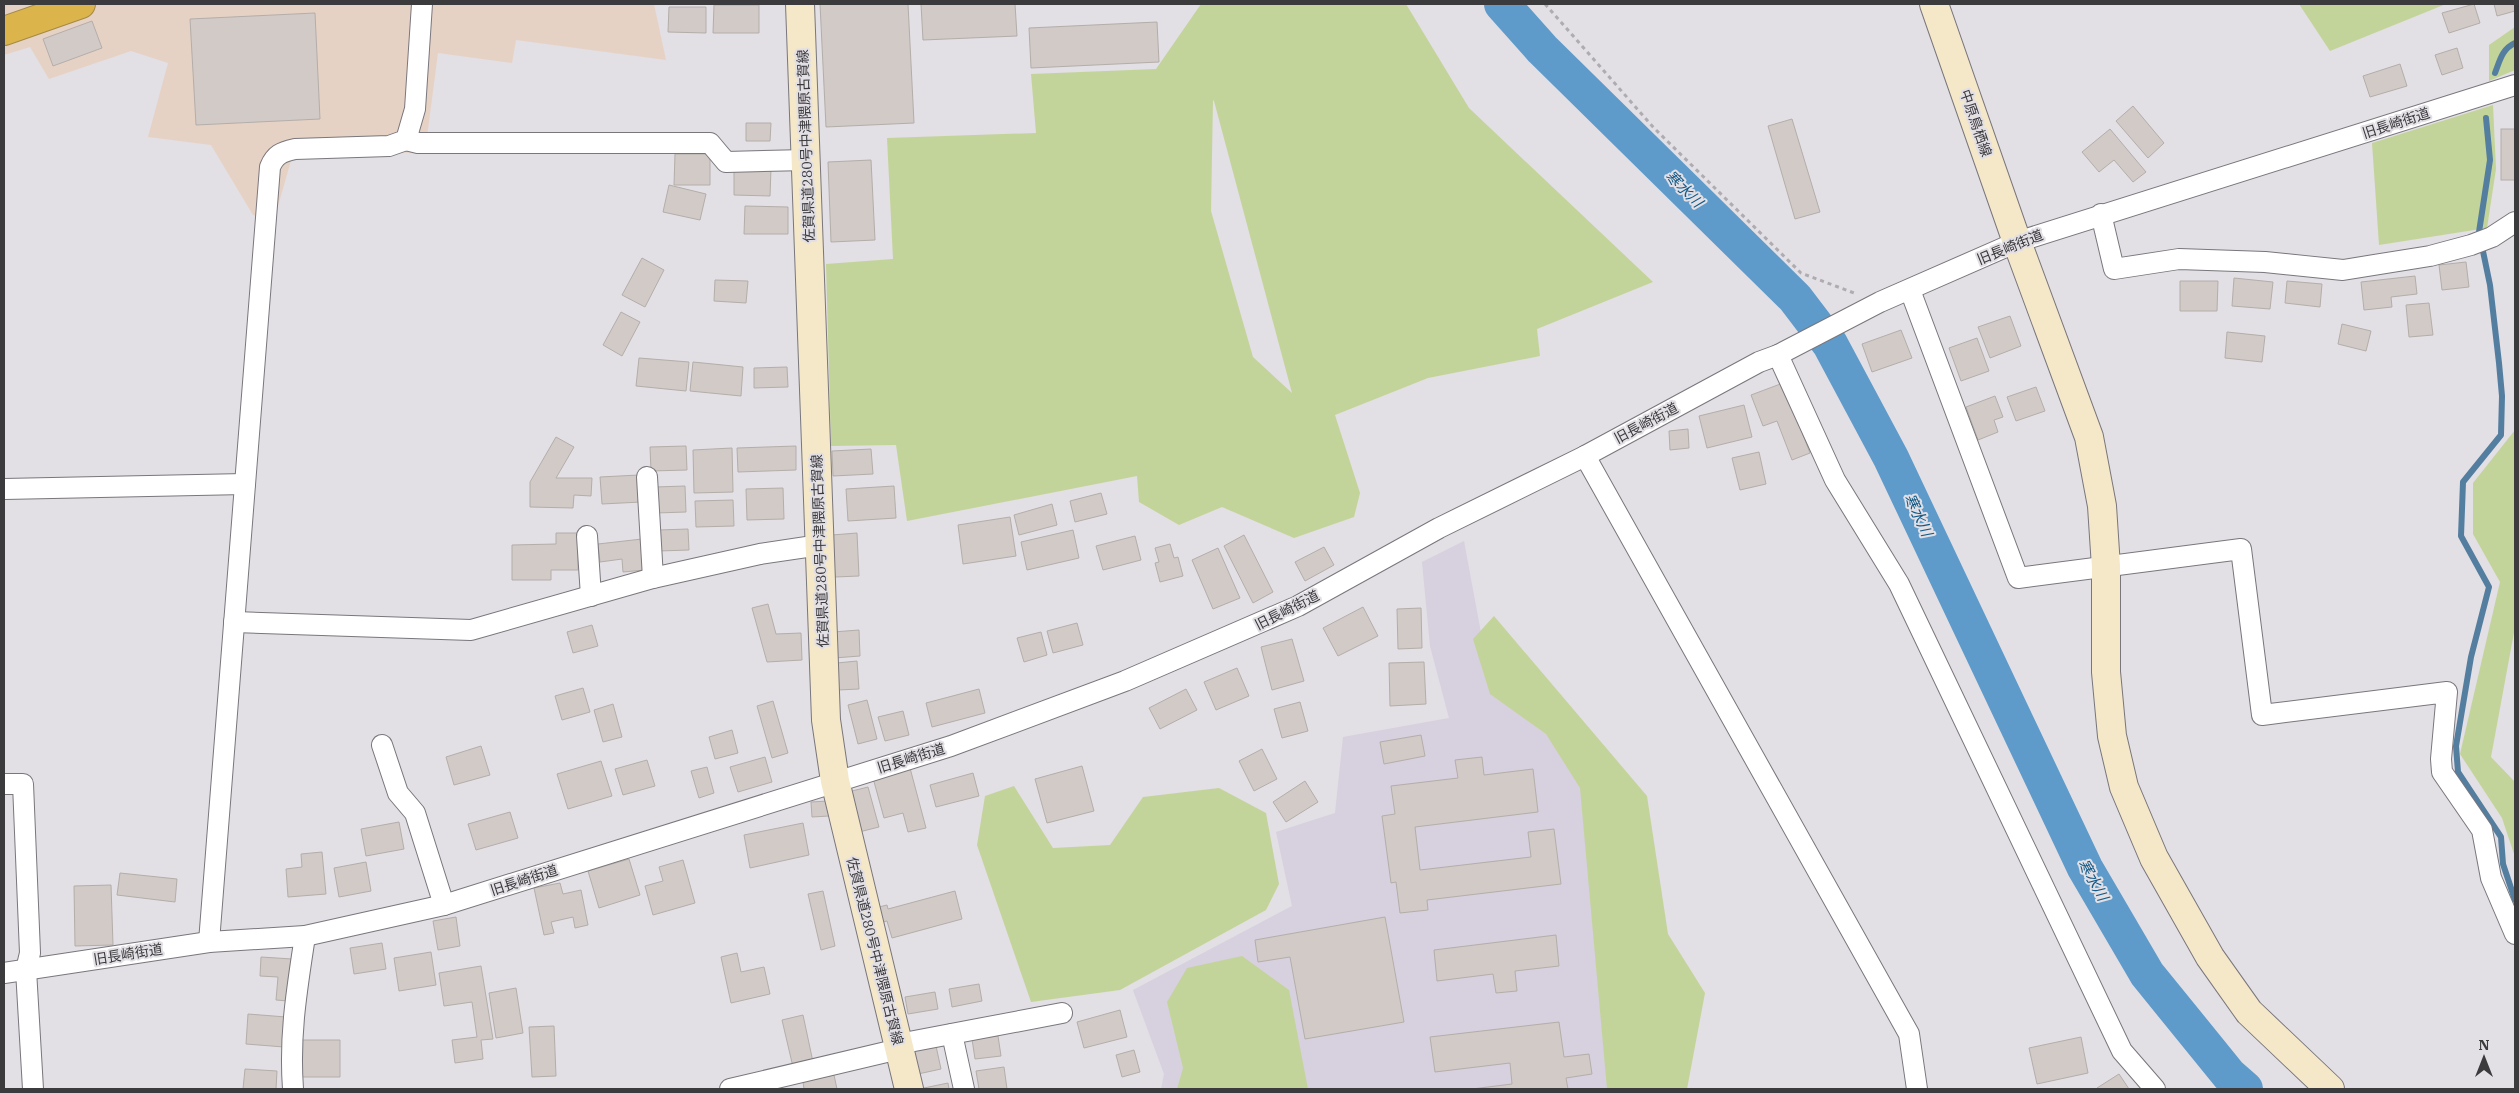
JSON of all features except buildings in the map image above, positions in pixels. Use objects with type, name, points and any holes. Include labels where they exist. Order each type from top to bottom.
[{"type":"highway","points":[[4,31],[81,4]]},
{"type":"main road","name":"佐賀県道280号中津隈原古賀線","points":[[800,4],[826,720],[834,781],[909,1089]]},
{"type":"main road","name":"中原鳥栖線","points":[[1934,4],[2017,242],[2089,437],[2102,506],[2106,567],[2106,672],[2112,736],[2124,787],[2154,858],[2210,957],[2249,1012],[2330,1089]]},
{"type":"street","points":[[406,140],[415,109],[422,4]]},
{"type":"street","name":"旧長崎街道","points":[[4,973],[209,942],[305,936],[444,905],[834,781],[951,746],[1126,681],[1298,606],[1438,528],[1585,456],[1759,362],[1778,355],[1880,302],[2017,242],[2515,85]]},
{"type":"street","points":[[209,942],[268,181],[274,157],[283,151],[294,149],[388,146],[406,140],[418,143],[710,143],[726,162],[807,160]]},
{"type":"street","points":[[2101,214],[2114,269],[2178,259],[2265,262],[2343,270],[2430,256],[2471,245],[2492,237],[2515,222]]},
{"type":"street","points":[[1910,290],[2018,578],[2241,549],[2262,715],[2447,692],[2441,759],[2442,772],[2482,830],[2491,878],[2515,934]]},
{"type":"street","points":[[1778,355],[1835,480],[1899,584],[2122,1051],[2155,1089]]},
{"type":"street","points":[[1585,456],[1909,1034],[1917,1089]]},
{"type":"street","points":[[646,477],[653,578]]},
{"type":"street","points":[[4,489],[245,484]]},
{"type":"street","points":[[587,536],[591,596]]},
{"type":"street","points":[[234,622],[471,630],[653,578],[760,554],[820,545]]},
{"type":"street","points":[[382,745],[398,793],[415,813],[444,905]]},
{"type":"street","points":[[4,784],[23,784],[30,953],[26,970],[34,1089]]},
{"type":"street","points":[[293,1089],[290,1053],[292,1025],[305,936]]},
{"type":"street","points":[[730,1089],[899,1049],[909,1042],[1062,1013]]},
{"type":"street","points":[[952,1034],[964,1089]]},
{"type":"path","points":[[1545,4],[1654,128],[1801,273],[1880,302]]},
{"type":"shaded area","points":[[4,4],[654,4],[666,60],[516,40],[512,63],[438,53],[425,152],[292,157],[274,220],[253,215],[211,145],[148,137],[168,63],[131,51],[49,79],[30,47],[4,55]]},
{"type":"shaded area","points":[[1464,541],[1484,649],[1593,783],[1626,1089],[1161,1089],[1164,1074],[1133,990],[1292,906],[1276,832],[1335,813],[1343,737],[1449,718],[1430,646],[1422,562]]},
{"type":"green space","points":[[1201,4],[1406,4],[1469,108],[1653,282],[1537,329],[1540,356],[1428,378],[1335,415],[1360,493],[1354,517],[1294,538],[1222,507],[1179,525],[1139,502],[1137,476],[907,521],[896,445],[831,446],[826,264],[893,259],[887,138],[1036,133],[1031,74],[1156,69]],"holes":[[[1214,101],[1292,393],[1253,357],[1211,211]]]},
{"type":"green space","points":[[2299,4],[2446,4],[2330,51]]},
{"type":"green space","points":[[2515,27],[2515,70],[2489,81],[2489,45]]},
{"type":"green space","points":[[2493,105],[2496,169],[2487,228],[2379,245],[2372,143]]},
{"type":"green space","points":[[2515,430],[2515,627],[2491,757],[2515,782],[2515,857],[2502,818],[2460,754],[2500,582],[2473,534],[2473,483]]},
{"type":"green space","points":[[1494,616],[1647,796],[1668,934],[1705,993],[1687,1089],[1607,1089],[1580,788],[1546,734],[1490,694],[1473,639]]},
{"type":"green space","points":[[1014,786],[1053,848],[1110,845],[1143,797],[1219,788],[1266,813],[1279,884],[1266,910],[1120,990],[1031,1002],[977,845],[985,796]]},
{"type":"green space","points":[[1242,956],[1289,990],[1308,1089],[1177,1089],[1183,1068],[1167,1002],[1187,968]]},
{"type":"waterway","name":"寒水川","points":[[1502,4],[1542,49],[1795,298],[1830,344],[1891,458],[2085,868],[2147,974],[2229,1075],[2245,1089]]},
{"type":"waterway","points":[[2495,73],[2504,52],[2515,43]]},
{"type":"waterway","points":[[2486,118],[2490,160],[2479,232],[2490,285],[2499,363],[2502,396],[2501,435],[2463,482],[2461,536],[2489,587],[2471,657],[2456,746],[2458,772],[2501,837],[2503,864],[2515,900]]}]
